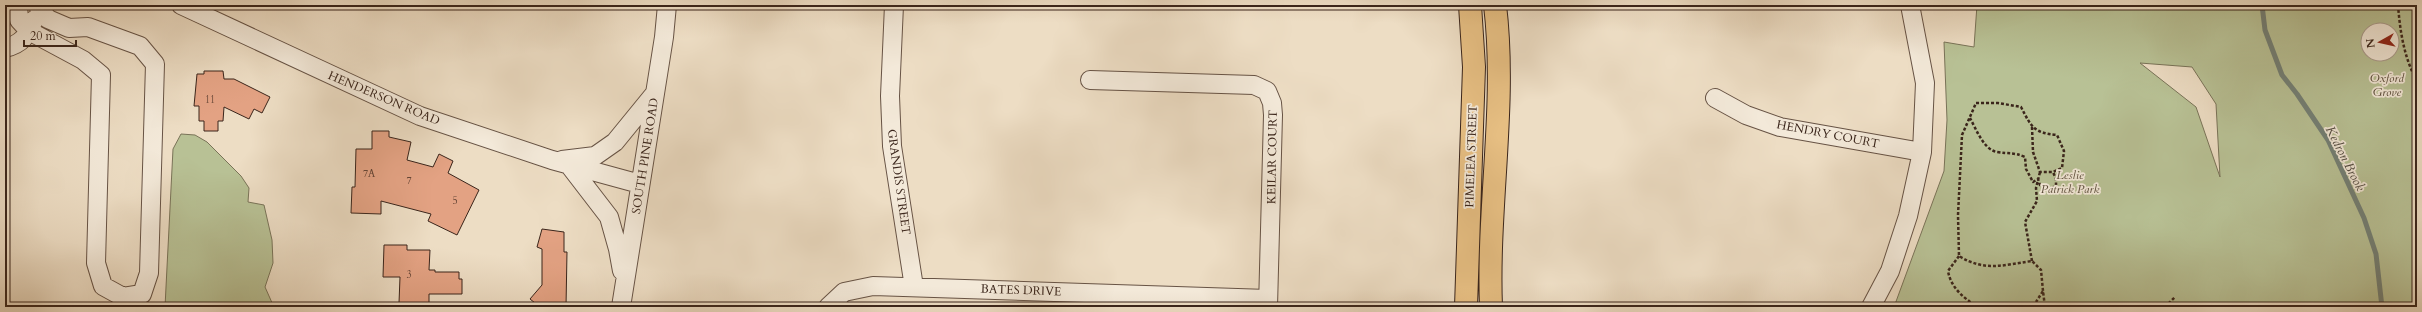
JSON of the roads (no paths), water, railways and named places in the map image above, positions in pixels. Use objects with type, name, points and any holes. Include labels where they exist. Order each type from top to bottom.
[{"type":"main road","name":"PIMELEA STREET","points":[[1466,307],[1474,67],[1470,5]]},
{"type":"main road","name":"PIMELEA STREET","points":[[1491,307],[1491,254],[1499,53],[1495,5]]},
{"type":"street","points":[[18,5],[19,20],[29,31],[83,60],[101,75],[96,263],[103,286],[123,297],[142,294],[149,273],[155,64],[140,46],[88,27],[68,28],[48,19],[39,7]]},
{"type":"street","name":"HENDERSON ROAD","points":[[181,5],[420,116],[552,160],[640,184]]},
{"type":"street","name":"SOUTH PINE ROAD","points":[[621,307],[655,94],[667,5]]},
{"type":"street","name":"GRANDIS STREET","points":[[894,5],[890,96],[892,146],[914,287]]},
{"type":"street","points":[[1871,307],[1893,264],[1908,216],[1922,152],[1925,83],[1910,5]]},
{"type":"street","points":[[5,48],[18,45],[29,31],[39,7]]},
{"type":"street","name":"KEILAR COURT","points":[[1090,80],[1254,85],[1267,91],[1272,103],[1274,115],[1268,303]]},
{"type":"street","points":[[552,160],[595,156],[616,142],[655,94]]},
{"type":"street","name":"HENDRY COURT","points":[[1715,98],[1746,115],[1780,127],[1922,152]]},
{"type":"street","points":[[569,165],[609,217],[618,249],[624,288]]},
{"type":"street","name":"BATES DRIVE","points":[[828,307],[844,292],[858,288],[914,287],[1043,299],[1268,303]]},
{"type":"waterway","name":"Kedron Brook","points":[[2262,5],[2265,30],[2282,75],[2297,94],[2328,140],[2364,218],[2376,254],[2382,307]]},
{"type":"park label","name":"Oxford Grove","points":[[2387,85]]},
{"type":"park label","name":"Leslie Patrick Park","points":[[2070,182]]}]
